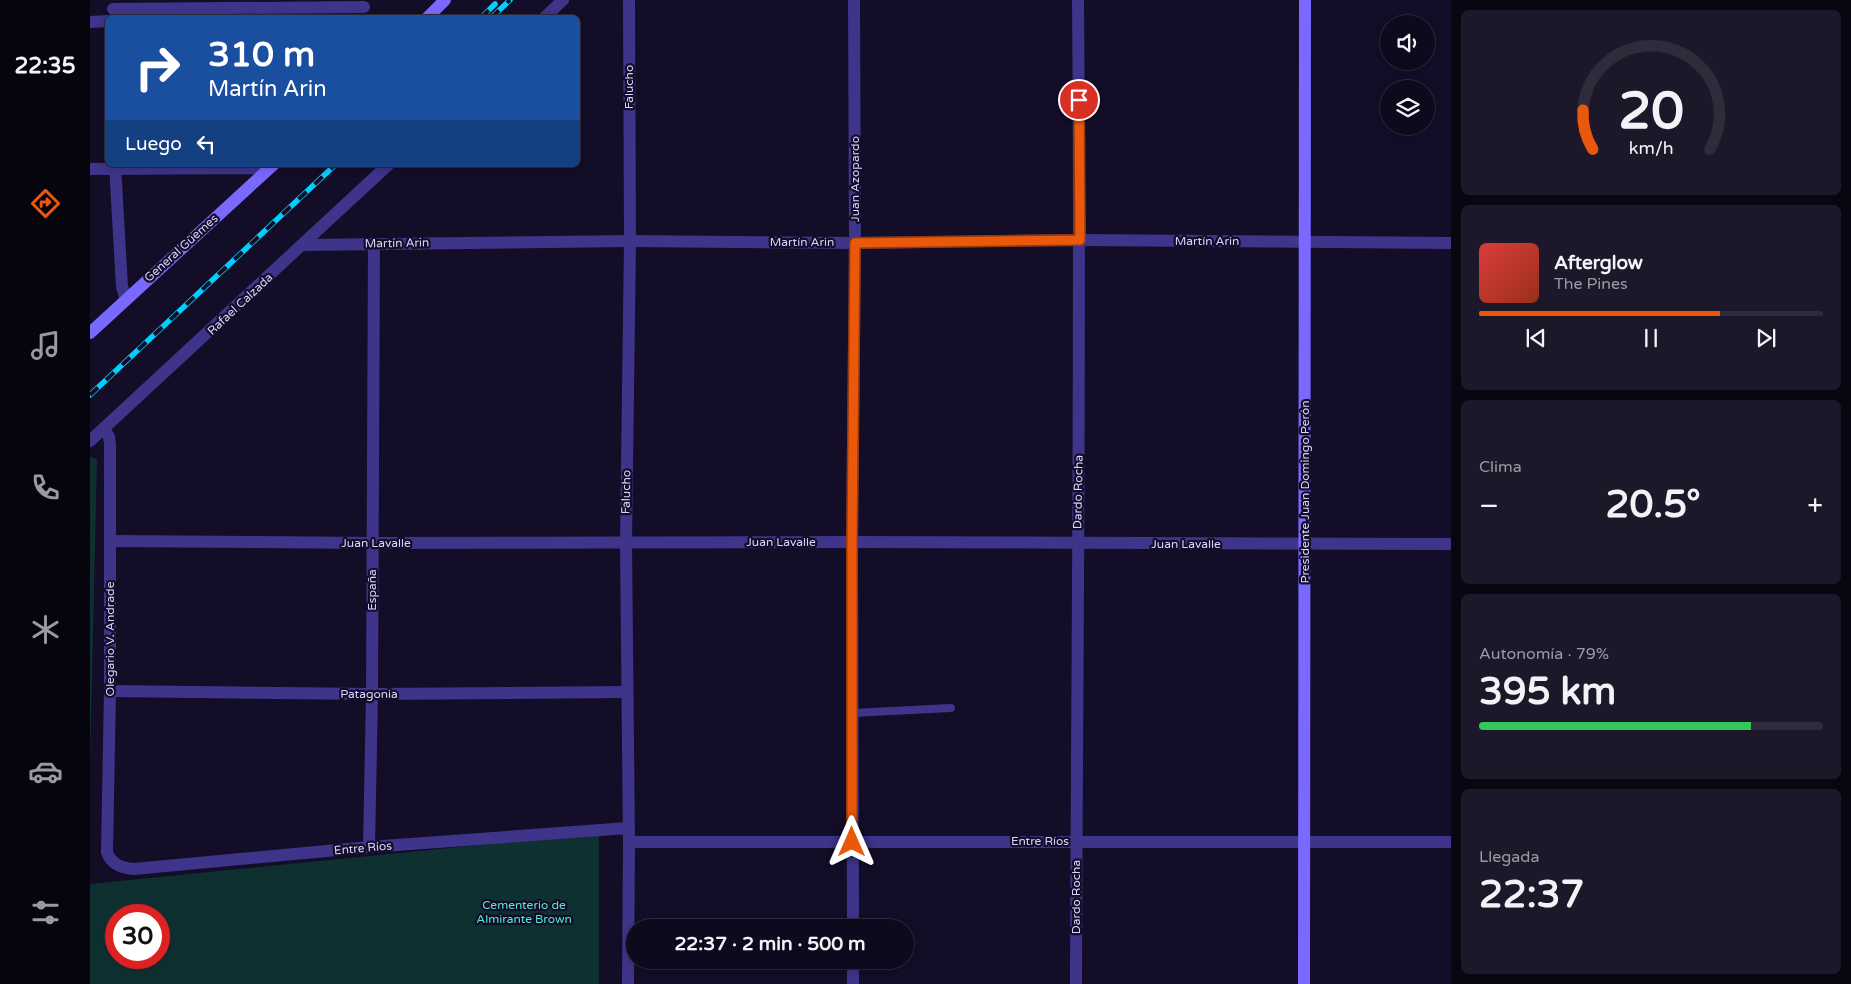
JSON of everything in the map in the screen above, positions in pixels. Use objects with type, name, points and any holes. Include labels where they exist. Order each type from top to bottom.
[{"type":"street","points":[[430,15],[445,0]]},
{"type":"street","points":[[547,15],[563,0]]},
{"type":"street","name":"Falucho","points":[[628,984],[629,842],[626,543],[630,241],[629,0]]},
{"type":"street","name":"Juan Azopardo","points":[[853,919],[854,0]]},
{"type":"street","name":"Dardo Rocha","points":[[1076,984],[1080,240],[1078,0]]},
{"type":"street","name":"Presidente Juan Domingo Perón","points":[[1304,984],[1306,544],[1305,0]]},
{"type":"street","points":[[113,9],[364,8]]},
{"type":"street","points":[[90,22],[105,22]]},
{"type":"street","points":[[90,169],[115,167],[269,168]]},
{"type":"street","points":[[115,167],[122,286],[126,299]]},
{"type":"street","name":"Rafael Calzada","points":[[90,441],[304,245],[386,167]]},
{"type":"street","name":"General Güemes","points":[[90,332],[269,168]]},
{"type":"street","name":"Martín Arin","points":[[304,245],[630,241],[855,243],[1080,240],[1451,243]]},
{"type":"street","name":"España","points":[[369,847],[372,694],[374,243]]},
{"type":"street","name":"Olegario V. Andrade","points":[[104,428],[109,437],[110,444],[110,691],[107,852]]},
{"type":"street","name":"Juan Lavalle","points":[[110,541],[1451,544]]},
{"type":"street","name":"Patagonia","points":[[110,691],[372,694],[627,692]]},
{"type":"street","name":"Entre Ríos","points":[[107,852],[109,859],[113,863],[134,869],[369,847],[628,828]]},
{"type":"street","name":"Entre Ríos","points":[[629,842],[1451,842]]},
{"type":"street","points":[[853,969],[853,984]]},
{"type":"lane","points":[[852,713],[951,708]]},
{"type":"green space","points":[[90,458],[97,459],[90,762]]},
{"type":"green space","name":"Cementerio de Almirante Brown","points":[[599,833],[599,984],[90,984],[90,884]]},
{"type":"railway","points":[[494,15],[510,0]]},
{"type":"railway","points":[[484,15],[495,4]]},
{"type":"railway","points":[[90,395],[333,167]]},
{"type":"route","points":[[852,842],[852,542],[855,243],[1080,240],[1079,100]]}]
